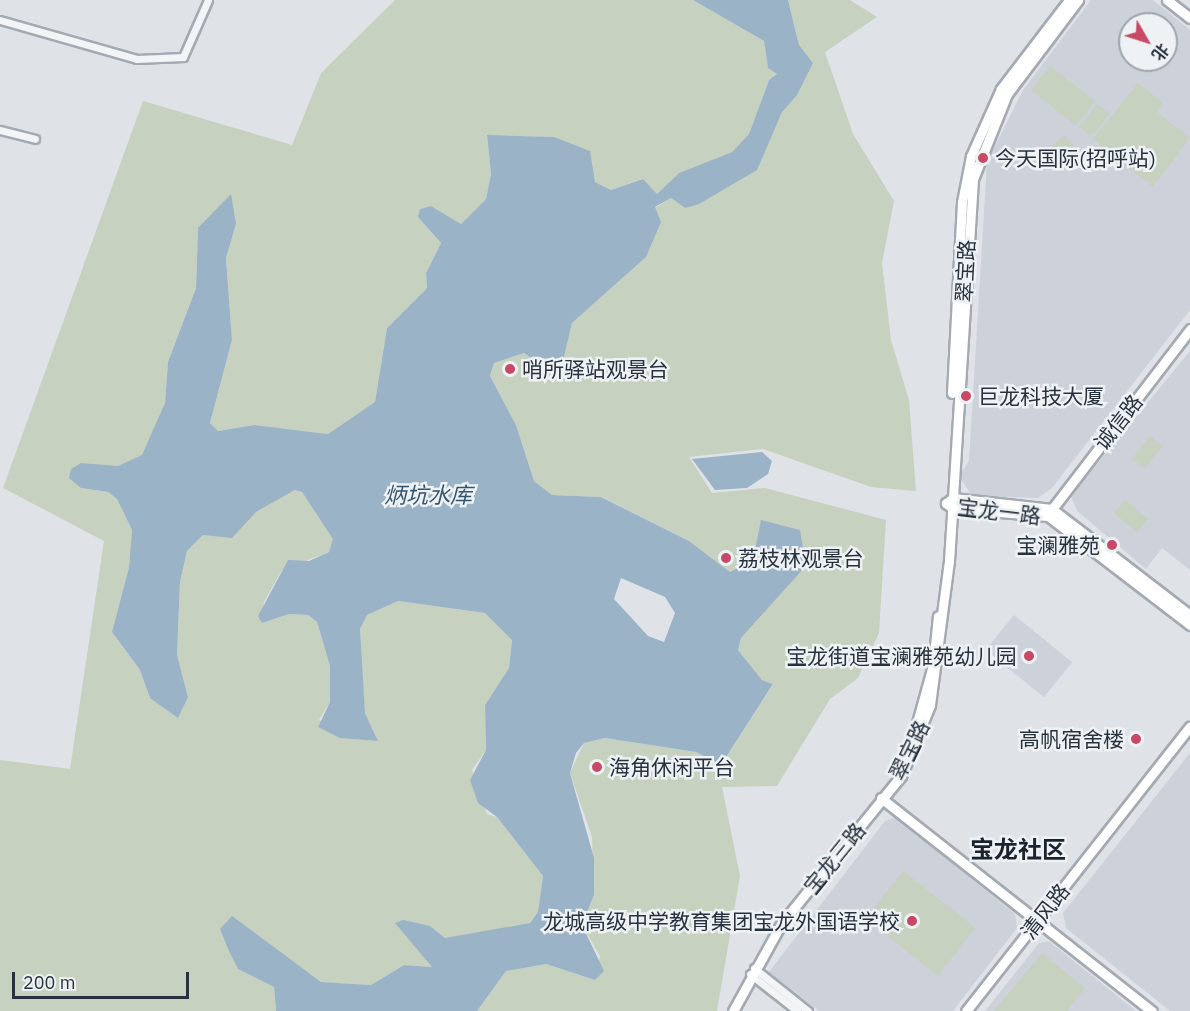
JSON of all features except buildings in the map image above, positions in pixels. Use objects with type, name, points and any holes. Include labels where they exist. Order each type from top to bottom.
[{"type":"street","points":[[0,20],[137,58],[183,57],[208,0]]},
{"type":"street","name":"翠宝路","points":[[950,503],[962,201],[971,156],[1001,90],[1070,0]]},
{"type":"street","name":"翠宝路","points":[[881,798],[910,743],[933,665],[950,503],[973,179],[1006,94],[1078,0]]},
{"type":"street","points":[[1167,0],[1190,18]]},
{"type":"street","points":[[0,130],[35,139]]},
{"type":"street","name":"诚信路","points":[[1050,512],[1190,329]]},
{"type":"street","name":"宝龙一路","points":[[950,503],[1050,512],[1190,615]]},
{"type":"street","name":"宝龙一路","points":[[1050,512],[1190,625]]},
{"type":"street","name":"清风路","points":[[974,1011],[1190,726]]},
{"type":"street","name":"清风路","points":[[966,1011],[1190,736]]},
{"type":"street","points":[[881,798],[1152,1011]]},
{"type":"street","name":"宝龙三路","points":[[733,1011],[752,971],[781,924],[881,798]]},
{"type":"street","points":[[752,971],[797,1011]]},
{"type":"street","points":[[752,971],[808,1011]]},
{"type":"shaded area","points":[[1091,0],[1153,0],[1168,12],[1118,12],[1118,72],[1178,72],[1178,20],[1190,30],[1190,310],[1052,488],[1038,498],[972,496],[959,476],[969,461],[987,162],[1023,90]]},
{"type":"shaded area","points":[[1190,351],[1190,570],[1162,548],[1146,569],[1077,511],[1071,496]]},
{"type":"shaded area","name":"宝龙街道宝澜雅苑幼儿园","points":[[1014,615],[1072,662],[1044,697],[986,650]]},
{"type":"shaded area","points":[[1190,753],[1190,1011],[1170,1011],[1066,928],[1063,913]]},
{"type":"shaded area","name":"龙城高级中学教育集团宝龙外国语学校","points":[[895,817],[1015,914],[1017,928],[953,1011],[819,1011],[769,972],[885,821]]},
{"type":"shaded area","points":[[1049,941],[1136,1011],[985,1011],[1039,943]]},
{"type":"green space","points":[[395,0],[693,0],[764,41],[768,68],[777,74],[769,80],[749,134],[732,152],[679,173],[657,194],[642,179],[611,190],[595,182],[589,167],[554,137],[487,136],[491,174],[486,199],[461,224],[431,206],[418,217],[441,243],[426,273],[427,288],[387,328],[375,402],[328,434],[254,425],[218,431],[210,423],[232,340],[226,258],[236,224],[198,228],[196,288],[168,362],[165,403],[149,443],[142,455],[118,467],[81,463],[81,488],[108,492],[117,499],[132,530],[129,567],[112,632],[140,670],[150,698],[188,697],[177,655],[180,582],[187,551],[203,535],[232,537],[256,512],[295,490],[302,492],[334,539],[329,552],[282,570],[264,602],[262,623],[289,614],[308,615],[317,622],[330,666],[330,702],[319,720],[356,739],[378,741],[365,713],[360,629],[367,615],[398,601],[485,613],[503,629],[512,640],[509,668],[485,705],[486,750],[472,770],[487,814],[497,817],[543,876],[538,912],[530,923],[459,937],[445,938],[430,926],[432,967],[404,965],[371,985],[321,982],[304,970],[238,969],[274,987],[276,1011],[0,1011],[0,760],[70,769],[104,541],[3,488],[143,101],[292,145],[321,73]]},
{"type":"green space","points":[[788,0],[850,0],[877,17],[825,52],[853,134],[894,201],[882,263],[891,340],[909,400],[916,491],[871,487],[763,449],[689,457],[712,493],[765,488],[886,520],[879,633],[858,678],[830,699],[777,786],[722,787],[740,876],[717,1011],[477,1011],[506,971],[546,964],[595,980],[600,956],[582,925],[594,895],[592,837],[570,773],[584,743],[605,738],[696,752],[721,765],[773,685],[762,680],[738,650],[741,638],[806,566],[761,530],[753,560],[730,572],[689,541],[602,497],[552,495],[534,481],[516,425],[490,376],[494,363],[524,353],[551,371],[563,361],[572,323],[646,257],[655,208],[671,198],[685,208],[756,170],[782,112],[813,63],[799,45]]},
{"type":"green space","points":[[1050,66],[1095,101],[1076,126],[1031,90]]},
{"type":"green space","points":[[1138,83],[1163,103],[1157,112],[1190,138],[1153,187],[1093,139]]},
{"type":"green space","points":[[1097,104],[1110,114],[1092,137],[1079,127]]},
{"type":"green space","points":[[1063,135],[1075,146],[1054,168],[1043,157]]},
{"type":"green space","points":[[1150,436],[1163,446],[1145,469],[1132,459]]},
{"type":"green space","points":[[1125,500],[1148,519],[1137,532],[1114,513]]},
{"type":"green space","points":[[903,871],[975,928],[938,976],[865,919]]},
{"type":"green space","points":[[1042,953],[1085,988],[1067,1011],[994,1011]]},
{"type":"water","name":"炳坑水库","points":[[693,0],[788,0],[799,45],[813,63],[797,95],[782,112],[757,170],[699,204],[685,208],[671,198],[655,207],[661,222],[646,257],[572,323],[563,361],[551,371],[524,353],[494,363],[490,376],[516,425],[534,481],[552,495],[601,497],[689,541],[730,572],[753,560],[761,520],[800,530],[806,566],[741,638],[738,650],[762,680],[773,684],[721,765],[696,752],[605,738],[584,743],[576,753],[570,773],[594,858],[594,895],[582,925],[604,971],[595,980],[546,964],[506,971],[477,1011],[276,1011],[274,987],[238,969],[229,951],[220,929],[232,916],[321,982],[371,985],[404,965],[432,967],[395,923],[403,920],[430,926],[445,938],[530,923],[538,912],[543,876],[497,817],[478,803],[470,780],[486,750],[485,705],[509,668],[512,640],[485,613],[398,601],[367,615],[360,629],[365,713],[378,741],[340,738],[318,727],[330,702],[330,666],[317,622],[308,615],[289,614],[262,623],[258,616],[288,560],[309,561],[329,552],[333,539],[302,492],[295,490],[256,512],[232,538],[203,535],[187,551],[180,582],[177,655],[188,697],[178,718],[150,698],[140,670],[112,632],[129,567],[132,530],[117,499],[108,492],[81,488],[69,478],[71,469],[81,463],[118,466],[142,455],[165,403],[168,362],[196,288],[198,228],[231,194],[236,224],[226,258],[232,340],[210,423],[218,431],[254,425],[328,434],[375,402],[387,328],[427,288],[426,273],[441,243],[418,217],[420,209],[431,206],[461,224],[486,199],[491,174],[487,135],[554,137],[590,151],[595,182],[611,190],[643,179],[657,194],[679,173],[732,152],[749,134],[769,80],[777,74],[768,68],[764,41]],"holes":[[[621,578],[665,597],[675,613],[664,642],[648,636],[614,599]]]},
{"type":"water","points":[[762,452],[772,461],[768,474],[747,488],[715,490],[692,459]]},
{"type":"place","name":"今天国际(招呼站)","points":[[983,158]]},
{"type":"place","name":"哨所驿站观景台","points":[[510,369]]},
{"type":"place","name":"巨龙科技大厦","points":[[966,396]]},
{"type":"place","name":"宝澜雅苑","points":[[1112,545]]},
{"type":"place","name":"荔枝林观景台","points":[[726,558]]},
{"type":"place","name":"宝龙街道宝澜雅苑幼儿园","points":[[1029,656]]},
{"type":"place","name":"高帆宿舍楼","points":[[1136,739]]},
{"type":"place","name":"海角休闲平台","points":[[597,767]]},
{"type":"place","name":"龙城高级中学教育集团宝龙外国语学校","points":[[912,921]]},
{"type":"district","name":"宝龙社区","points":[[1018,850]]}]
